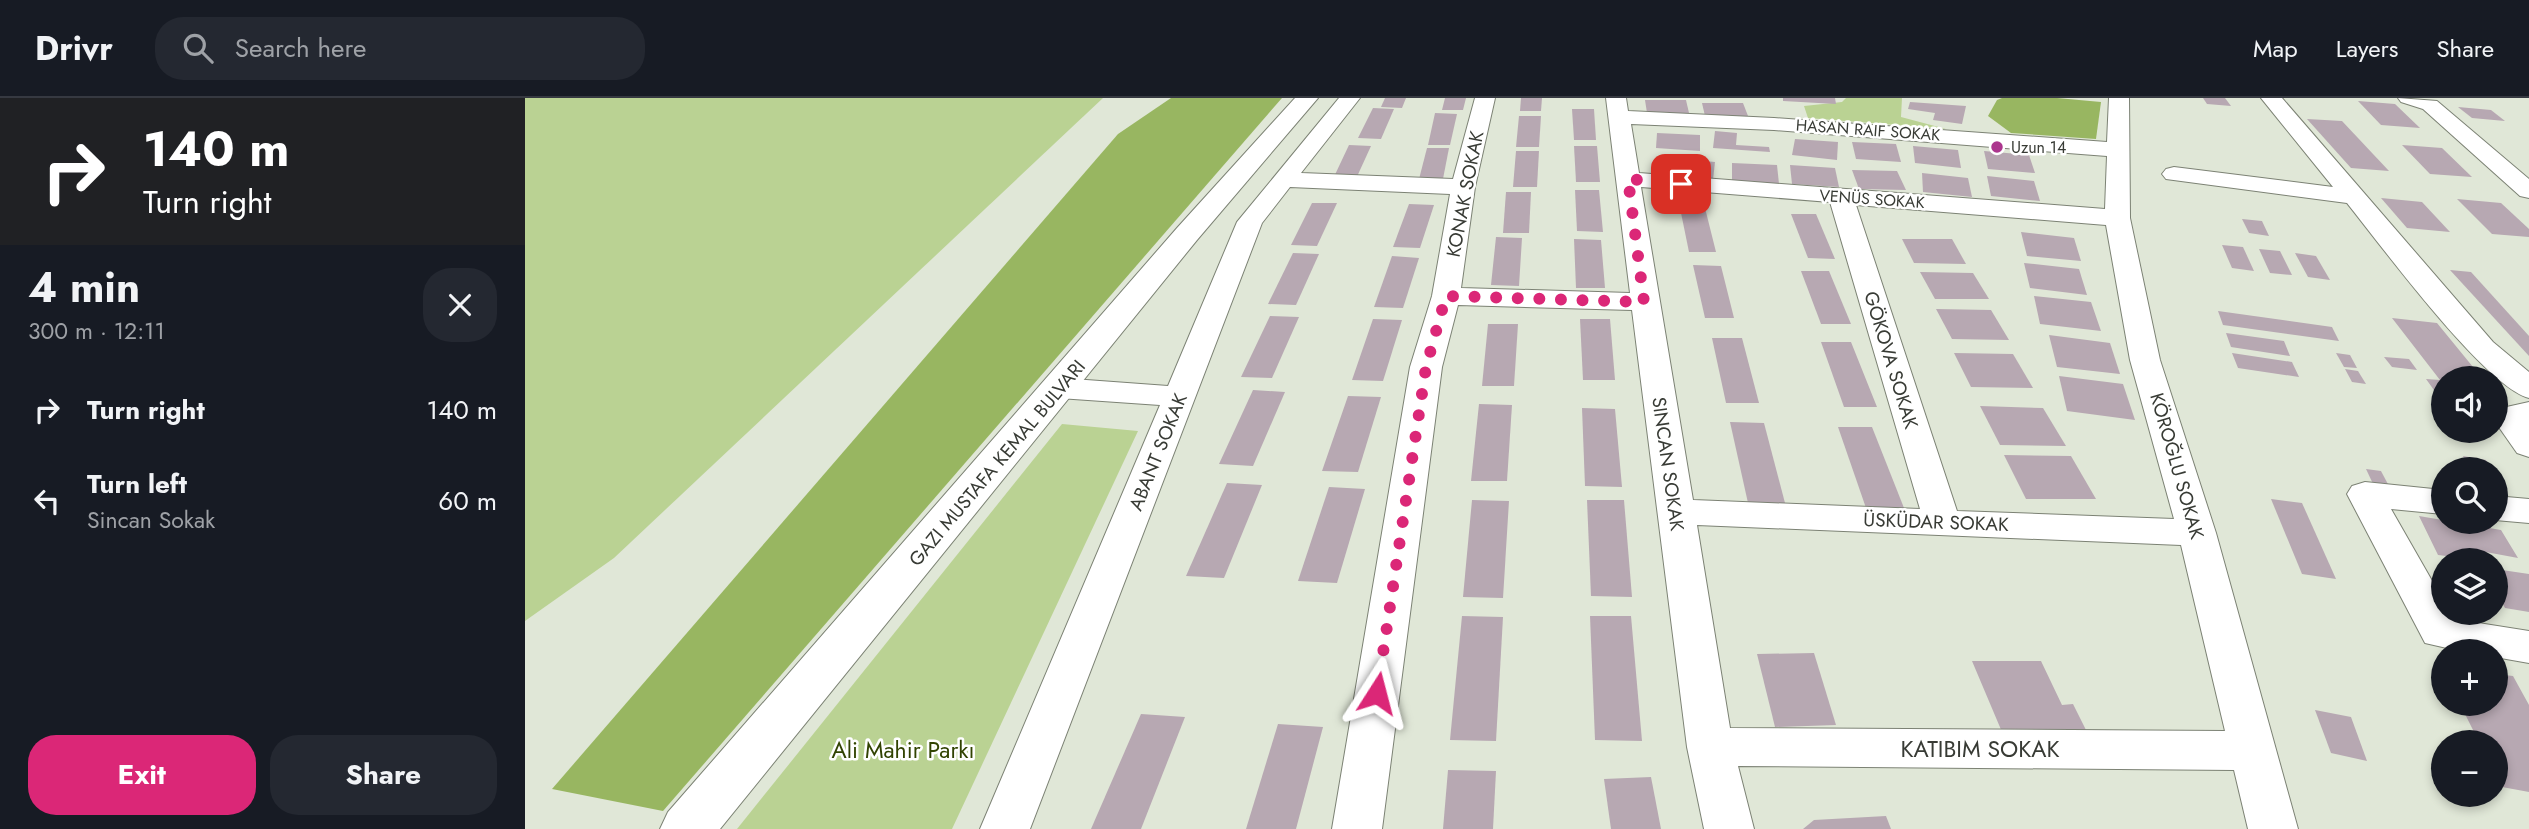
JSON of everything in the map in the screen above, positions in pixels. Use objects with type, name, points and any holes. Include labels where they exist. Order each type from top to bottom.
[{"type":"main road","points":[[687,829],[1187,234],[1307,98]]},
{"type":"street","name":"ABANT SOKAK","points":[[1005,829],[1250,222],[1350,98]]},
{"type":"street","name":"KONAK SOKAK","points":[[1357,829],[1426,367],[1446,296],[1463,187],[1485,98]]},
{"type":"street","points":[[1765,98],[1774,124]]},
{"type":"street","name":"KÖROĞLU SOKAK","points":[[2119,98],[2117,218],[2145,360],[2197,533],[2273,829]]},
{"type":"street","points":[[2271,98],[2482,348],[2529,388]]},
{"type":"street","points":[[2409,98],[2430,105],[2529,191]]},
{"type":"street","name":"HASAN RAIF SOKAK","points":[[1617,107],[1774,124],[2117,150]]},
{"type":"street","name":"SINCAN SOKAK","points":[[1617,107],[1710,747],[1729,829]]},
{"type":"street","points":[[2174,174],[2355,197]]},
{"type":"street","name":"VENÜS SOKAK","points":[[1628,179],[2117,218]]},
{"type":"street","points":[[1285,180],[1463,187]]},
{"type":"street","name":"GÖKOVA SOKAK","points":[[1841,197],[1942,523]]},
{"type":"street","points":[[1446,296],[1644,302]]},
{"type":"street","points":[[1059,388],[1181,397]]},
{"type":"street","points":[[2529,412],[2514,415],[2513,423],[2529,446]]},
{"type":"street","points":[[2431,501],[2365,494],[2440,632],[2529,647]]},
{"type":"street","points":[[2508,509],[2529,511]]},
{"type":"street","name":"ÜSKÜDAR SOKAK","points":[[1675,512],[2197,533]]},
{"type":"street","name":"KATIBIM SOKAK","points":[[1710,747],[2251,751]]},
{"type":"green space","points":[[525,98],[1103,98],[614,558],[525,621]]},
{"type":"green space","points":[[1171,98],[1282,98],[663,811],[552,789],[1118,134]]},
{"type":"green space","points":[[1846,98],[1902,98],[1901,117],[1946,129],[1808,118],[1804,106],[1842,102]]},
{"type":"green space","points":[[2057,98],[2101,102],[2096,139],[2011,133],[1988,116],[1997,100]]},
{"type":"green space","name":"Ali Mahir Parkı","points":[[1062,424],[1138,431],[952,829],[737,829]]},
{"type":"building","points":[[1385,98],[1406,98],[1402,108],[1381,107]]},
{"type":"building","points":[[1445,98],[1466,98],[1463,110],[1442,110]]},
{"type":"building","points":[[1521,98],[1542,98],[1541,111],[1520,111]]},
{"type":"building","points":[[1783,98],[1835,98],[1836,104],[1783,101]]},
{"type":"building","points":[[2203,98],[2225,98],[2231,106],[2207,104]]},
{"type":"building","points":[[1645,100],[1686,100],[1689,113],[1647,113]]},
{"type":"building","points":[[2358,101],[2395,104],[2420,128],[2381,125]]},
{"type":"building","points":[[1910,102],[1966,106],[1962,124],[1933,120],[1935,113],[1908,109]]},
{"type":"building","points":[[1702,103],[1743,103],[1748,116],[1705,116]]},
{"type":"building","points":[[2458,107],[2491,110],[2505,121],[2472,118]]},
{"type":"building","points":[[1373,108],[1394,109],[1381,139],[1358,138]]},
{"type":"building","points":[[1572,109],[1594,109],[1596,140],[1574,140]]},
{"type":"building","points":[[1435,113],[1457,114],[1450,145],[1428,145]]},
{"type":"building","points":[[1519,116],[1541,116],[1539,147],[1516,147]]},
{"type":"building","points":[[2307,119],[2342,121],[2389,171],[2351,168]]},
{"type":"building","points":[[1715,131],[1737,133],[1736,145],[1769,147],[1770,152],[1713,148]]},
{"type":"building","points":[[1657,133],[1700,135],[1700,151],[1656,148]]},
{"type":"building","points":[[1795,139],[1838,142],[1837,160],[1792,155]]},
{"type":"building","points":[[1852,142],[1896,144],[1901,162],[1856,159]]},
{"type":"building","points":[[1349,145],[1371,146],[1355,181],[1332,181]]},
{"type":"building","points":[[2402,145],[2442,148],[2472,177],[2430,174]]},
{"type":"building","points":[[1574,146],[1597,146],[1600,182],[1576,182]]},
{"type":"building","points":[[1913,146],[1958,150],[1961,168],[1915,163]]},
{"type":"building","points":[[1427,148],[1449,148],[1442,184],[1418,183]]},
{"type":"building","points":[[1516,151],[1539,151],[1537,187],[1513,187]]},
{"type":"building","points":[[1984,151],[2029,155],[2035,173],[1988,169]]},
{"type":"building","points":[[1671,158],[1715,162],[1713,180],[1667,177]]},
{"type":"building","points":[[1732,163],[1777,165],[1779,184],[1732,181]]},
{"type":"building","points":[[1790,165],[1835,168],[1839,187],[1792,184]]},
{"type":"building","points":[[1852,170],[1897,171],[1906,190],[1859,189]]},
{"type":"building","points":[[1922,173],[1968,178],[1972,197],[1923,192]]},
{"type":"building","points":[[1987,176],[2034,181],[2040,201],[1991,196]]},
{"type":"building","points":[[1575,190],[1599,190],[1603,232],[1577,231]]},
{"type":"building","points":[[1506,192],[1531,192],[1529,233],[1503,233]]},
{"type":"building","points":[[2381,198],[2422,202],[2450,232],[2407,228]]},
{"type":"building","points":[[2457,199],[2501,203],[2529,229],[2529,237],[2492,234]]},
{"type":"building","points":[[1312,203],[1337,203],[1317,246],[1291,245]]},
{"type":"building","points":[[1409,204],[1434,205],[1420,248],[1393,247]]},
{"type":"building","points":[[1680,208],[1705,208],[1716,252],[1689,252]]},
{"type":"building","points":[[1791,214],[1816,214],[1835,259],[1808,258]]},
{"type":"building","points":[[2242,219],[2262,221],[2269,236],[2249,233]]},
{"type":"building","points":[[2021,232],[2074,238],[2081,261],[2027,256]]},
{"type":"building","points":[[1496,237],[1522,238],[1519,286],[1491,285]]},
{"type":"building","points":[[1574,239],[1601,240],[1605,288],[1576,288]]},
{"type":"building","points":[[1902,239],[1952,239],[1966,264],[1914,263]]},
{"type":"building","points":[[2222,245],[2243,247],[2254,271],[2232,268]]},
{"type":"building","points":[[2259,249],[2280,251],[2292,275],[2270,273]]},
{"type":"building","points":[[1293,253],[1319,254],[1296,305],[1268,304]]},
{"type":"building","points":[[2295,253],[2316,256],[2330,280],[2308,277]]},
{"type":"building","points":[[1392,256],[1419,258],[1403,308],[1374,307]]},
{"type":"building","points":[[2024,263],[2079,269],[2087,295],[2030,288]]},
{"type":"building","points":[[1693,265],[1721,266],[1734,318],[1705,318]]},
{"type":"building","points":[[2450,270],[2471,272],[2529,336],[2529,356]]},
{"type":"building","points":[[1801,271],[1829,271],[1851,324],[1821,324]]},
{"type":"building","points":[[1920,272],[1973,273],[1989,299],[1935,299]]},
{"type":"building","points":[[2034,296],[2091,302],[2101,331],[2040,324]]},
{"type":"building","points":[[1936,309],[1991,310],[2009,340],[1952,339]]},
{"type":"building","points":[[2218,311],[2332,327],[2339,341],[2223,325]]},
{"type":"building","points":[[1270,316],[1299,317],[1272,378],[1241,377]]},
{"type":"building","points":[[2392,318],[2437,323],[2472,366],[2431,366],[2431,368]]},
{"type":"building","points":[[1373,319],[1402,320],[1383,381],[1352,380]]},
{"type":"building","points":[[1580,319],[1610,319],[1615,380],[1583,380]]},
{"type":"building","points":[[1488,324],[1518,324],[1514,386],[1482,386]]},
{"type":"building","points":[[2226,333],[2284,341],[2290,356],[2231,347]]},
{"type":"building","points":[[2049,335],[2110,343],[2120,374],[2057,367]]},
{"type":"building","points":[[1712,338],[1742,338],[1759,403],[1726,403]]},
{"type":"building","points":[[1821,342],[1851,342],[1877,407],[1844,407]]},
{"type":"building","points":[[1954,353],[2013,354],[2033,388],[1971,387]]},
{"type":"building","points":[[2232,353],[2292,362],[2299,377],[2238,368]]},
{"type":"building","points":[[2336,353],[2350,355],[2357,368],[2344,367]]},
{"type":"building","points":[[2384,357],[2409,359],[2417,370],[2392,367]]},
{"type":"building","points":[[2345,369],[2358,371],[2366,384],[2352,382]]},
{"type":"building","points":[[2059,376],[2123,384],[2135,420],[2067,411]]},
{"type":"building","points":[[1253,390],[1285,392],[1253,466],[1219,464]]},
{"type":"building","points":[[1348,396],[1381,397],[1358,472],[1322,471]]},
{"type":"building","points":[[1479,404],[1512,405],[1507,481],[1471,481]]},
{"type":"building","points":[[1980,406],[2043,408],[2066,446],[2000,445]]},
{"type":"building","points":[[1582,408],[1615,409],[1622,487],[1585,486]]},
{"type":"building","points":[[1730,422],[1764,423],[1785,503],[1748,503]]},
{"type":"building","points":[[1838,427],[1872,427],[1904,508],[1866,508]]},
{"type":"building","points":[[2004,455],[2071,456],[2096,499],[2026,499]]},
{"type":"building","points":[[2366,469],[2381,471],[2390,488],[2374,486]]},
{"type":"building","points":[[1227,483],[1262,485],[1224,578],[1186,576]]},
{"type":"building","points":[[1329,487],[1365,489],[1337,583],[1298,581]]},
{"type":"building","points":[[2271,499],[2302,503],[2336,579],[2302,574]]},
{"type":"building","points":[[1472,500],[1509,501],[1503,598],[1463,597]]},
{"type":"building","points":[[1587,500],[1624,500],[1632,597],[1591,596]]},
{"type":"building","points":[[2419,516],[2431,518],[2431,534],[2503,534],[2518,558],[2508,556],[2508,548],[2435,548]]},
{"type":"building","points":[[2508,571],[2529,574],[2529,612],[2508,608]]},
{"type":"building","points":[[1462,616],[1503,617],[1496,741],[1450,740]]},
{"type":"building","points":[[1590,616],[1631,616],[1642,741],[1595,740]]},
{"type":"building","points":[[1814,653],[1836,725],[1775,727],[1757,654]]},
{"type":"building","points":[[1972,661],[2041,661],[2062,705],[2073,704],[2087,732],[2002,732]]},
{"type":"building","points":[[2508,675],[2513,676],[2529,705],[2529,792],[2508,788],[2508,730],[2473,730],[2466,716],[2508,716]]},
{"type":"building","points":[[2315,710],[2351,717],[2367,761],[2331,753]]},
{"type":"building","points":[[1141,714],[1185,717],[1141,829],[1091,829]]},
{"type":"building","points":[[1278,724],[1323,727],[1296,829],[1246,829]]},
{"type":"building","points":[[1448,770],[1496,771],[1493,829],[1443,829]]},
{"type":"building","points":[[1651,777],[1661,829],[1611,829],[1604,779]]},
{"type":"building","points":[[1886,816],[1891,829],[1803,829],[1814,820]]},
{"type":"place","name":"Uzun 14","points":[[1997,147]]},
{"type":"route","points":[[1377,693],[1426,367],[1446,296],[1644,302],[1628,179],[1681,184]]}]
